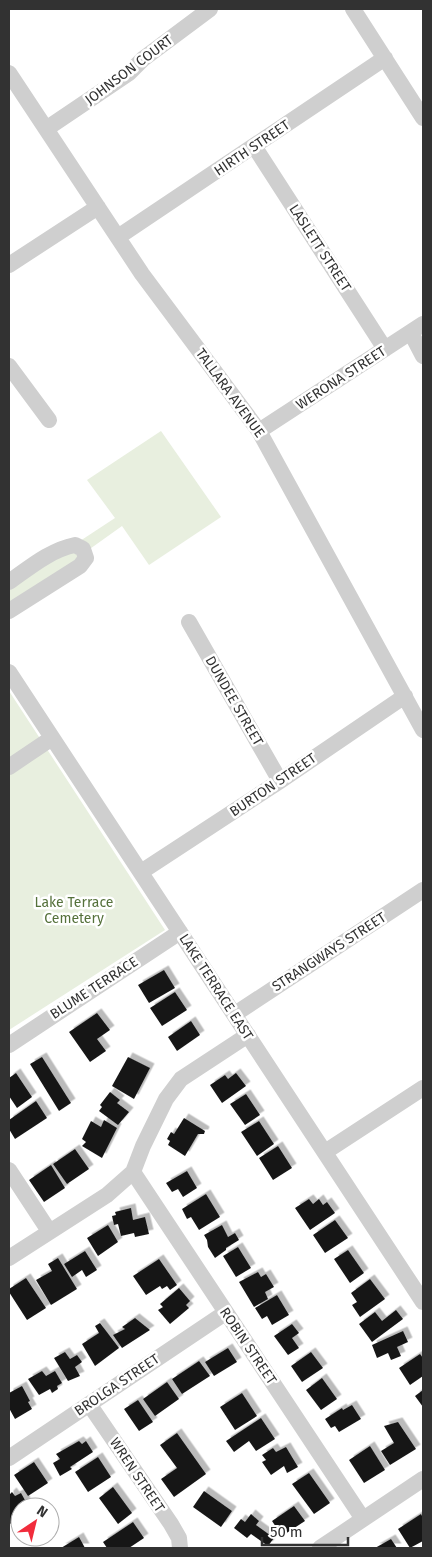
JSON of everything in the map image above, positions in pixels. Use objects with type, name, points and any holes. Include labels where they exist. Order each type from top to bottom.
[{"type":"street","name":"JOHNSON COURT","points":[[46,129],[129,73],[143,59],[210,9]]},
{"type":"street","points":[[353,9],[423,116]]},
{"type":"street","name":"HIRTH STREET","points":[[118,237],[385,58]]},
{"type":"street","name":"TALLARA AVENUE","points":[[9,73],[142,274],[259,431],[423,730]]},
{"type":"street","name":"LASLETT STREET","points":[[254,146],[385,349]]},
{"type":"street","points":[[9,264],[98,207]]},
{"type":"street","points":[[417,328],[423,356]]},
{"type":"street","name":"WERONA STREET","points":[[259,431],[417,328]]},
{"type":"street","points":[[9,366],[49,420]]},
{"type":"street","points":[[9,582],[65,547],[75,545],[83,550],[86,558],[80,566],[9,611]]},
{"type":"street","name":"DUNDEE STREET","points":[[188,622],[280,781]]},
{"type":"street","name":"LAKE TERRACE EAST","points":[[9,672],[325,1152],[420,1292]]},
{"type":"street","name":"BURTON STREET","points":[[141,872],[405,696]]},
{"type":"street","points":[[9,767],[52,738]]},
{"type":"street","name":"STRANGWAYS STREET","points":[[235,1014],[423,890]]},
{"type":"street","name":"BLUME TERRACE","points":[[9,1045],[180,932]]},
{"type":"street","points":[[9,1258],[107,1195],[133,1172],[143,1146],[166,1099],[181,1079],[248,1035]]},
{"type":"street","points":[[325,1152],[423,1088]]},
{"type":"street","points":[[9,1170],[49,1231]]},
{"type":"street","name":"ROBIN STREET","points":[[133,1172],[363,1519]]},
{"type":"street","name":"BROLGA STREET","points":[[9,1458],[226,1313]]},
{"type":"street","name":"WREN STREET","points":[[88,1404],[171,1524],[178,1538],[180,1548]]},
{"type":"street","points":[[320,1548],[423,1479]]},
{"type":"green space","points":[[161,431],[221,517],[149,565],[122,526],[87,551],[80,541],[115,518],[87,480]]},
{"type":"green space","points":[[66,550],[83,557],[9,608],[9,585]]},
{"type":"green space","name":"Lake Terrace Cemetery","points":[[9,691],[165,930],[9,1030]]},
{"type":"building","points":[[164,970],[175,988],[149,1003],[138,985]]},
{"type":"building","points":[[175,992],[187,1010],[162,1026],[150,1008]]},
{"type":"building","points":[[97,1013],[110,1030],[97,1039],[106,1051],[90,1062],[69,1032]]},
{"type":"building","points":[[191,1021],[200,1035],[177,1051],[168,1037]]},
{"type":"building","points":[[42,1057],[71,1103],[59,1111],[30,1064]]},
{"type":"building","points":[[128,1057],[150,1068],[134,1099],[112,1086]]},
{"type":"building","points":[[16,1073],[32,1097],[17,1108],[9,1096],[9,1078]]},
{"type":"building","points":[[236,1073],[246,1086],[222,1103],[210,1085],[225,1075],[228,1079]]},
{"type":"building","points":[[110,1092],[120,1100],[117,1103],[129,1112],[118,1125],[99,1111],[102,1107],[100,1105]]},
{"type":"building","points":[[246,1094],[260,1115],[245,1125],[230,1104]]},
{"type":"building","points":[[36,1101],[47,1118],[15,1139],[9,1129],[9,1120]]},
{"type":"building","points":[[184,1118],[205,1131],[204,1134],[198,1134],[185,1156],[168,1145],[170,1141],[167,1139],[171,1132],[174,1134]]},
{"type":"building","points":[[104,1120],[117,1128],[102,1158],[82,1146],[86,1142],[82,1139],[91,1121],[101,1127]]},
{"type":"building","points":[[259,1121],[274,1144],[257,1156],[241,1132]]},
{"type":"building","points":[[278,1146],[292,1168],[273,1180],[259,1158]]},
{"type":"building","points":[[75,1149],[89,1169],[67,1184],[53,1164]]},
{"type":"building","points":[[51,1165],[65,1188],[44,1202],[29,1180]]},
{"type":"building","points":[[187,1171],[197,1188],[183,1197],[178,1189],[172,1192],[166,1183]]},
{"type":"building","points":[[206,1194],[220,1217],[199,1230],[191,1217],[187,1219],[182,1209]]},
{"type":"building","points":[[309,1199],[313,1204],[319,1199],[323,1205],[327,1202],[335,1213],[310,1230],[295,1208]]},
{"type":"building","points":[[131,1208],[133,1220],[145,1217],[149,1234],[135,1237],[134,1233],[121,1236],[118,1224],[114,1225],[112,1216],[116,1215],[115,1212]]},
{"type":"building","points":[[335,1220],[348,1238],[325,1253],[313,1235]]},
{"type":"building","points":[[108,1225],[118,1242],[98,1256],[87,1238]]},
{"type":"building","points":[[222,1225],[228,1237],[235,1233],[239,1240],[215,1258],[208,1247],[204,1235]]},
{"type":"building","points":[[238,1247],[251,1268],[236,1277],[223,1256]]},
{"type":"building","points":[[348,1250],[364,1273],[350,1283],[334,1259]]},
{"type":"building","points":[[85,1251],[97,1270],[86,1277],[82,1270],[72,1277],[64,1264]]},
{"type":"building","points":[[58,1258],[77,1289],[51,1305],[36,1280],[52,1271],[48,1264]]},
{"type":"building","points":[[159,1259],[177,1285],[170,1290],[167,1286],[162,1289],[160,1286],[146,1295],[133,1276]]},
{"type":"building","points":[[258,1272],[261,1277],[266,1274],[274,1287],[265,1292],[268,1299],[254,1307],[239,1282]]},
{"type":"building","points":[[26,1278],[46,1308],[27,1320],[9,1292],[9,1289]]},
{"type":"building","points":[[370,1279],[385,1299],[360,1317],[352,1305],[357,1302],[351,1293]]},
{"type":"building","points":[[179,1288],[190,1301],[186,1305],[189,1308],[170,1324],[158,1310],[163,1307],[160,1304]]},
{"type":"building","points":[[277,1295],[289,1315],[272,1325],[267,1316],[262,1319],[255,1308]]},
{"type":"building","points":[[396,1310],[403,1319],[372,1342],[359,1324],[375,1312],[382,1321]]},
{"type":"building","points":[[135,1318],[150,1330],[122,1348],[113,1335],[125,1329],[122,1327]]},
{"type":"building","points":[[100,1323],[119,1348],[95,1366],[82,1344],[99,1333],[95,1326]]},
{"type":"building","points":[[292,1324],[299,1333],[292,1338],[299,1348],[288,1355],[274,1336]]},
{"type":"building","points":[[403,1331],[408,1342],[397,1347],[401,1356],[391,1360],[388,1353],[377,1358],[372,1345]]},
{"type":"building","points":[[228,1348],[237,1362],[214,1376],[205,1362]]},
{"type":"building","points":[[65,1352],[70,1359],[77,1355],[82,1362],[75,1367],[80,1376],[68,1381],[54,1358]]},
{"type":"building","points":[[311,1352],[323,1368],[302,1382],[291,1366]]},
{"type":"building","points":[[420,1354],[423,1358],[423,1376],[410,1385],[399,1368]]},
{"type":"building","points":[[199,1361],[210,1376],[182,1394],[172,1379]]},
{"type":"building","points":[[42,1371],[46,1376],[55,1371],[62,1383],[52,1393],[50,1389],[39,1395],[28,1379]]},
{"type":"building","points":[[322,1378],[337,1399],[321,1410],[306,1390]]},
{"type":"building","points":[[167,1382],[179,1399],[155,1416],[143,1399]]},
{"type":"building","points":[[22,1386],[32,1409],[15,1419],[9,1408],[9,1393]]},
{"type":"building","points":[[423,1390],[423,1407],[415,1396]]},
{"type":"building","points":[[242,1393],[257,1416],[235,1430],[220,1407]]},
{"type":"building","points":[[138,1400],[153,1422],[139,1431],[124,1409]]},
{"type":"building","points":[[352,1405],[361,1419],[339,1432],[335,1426],[331,1428],[325,1419],[342,1408],[343,1410]]},
{"type":"building","points":[[261,1418],[275,1439],[256,1451],[249,1441],[234,1452],[226,1441]]},
{"type":"building","points":[[398,1422],[416,1449],[390,1465],[381,1451],[394,1443],[384,1426]]},
{"type":"building","points":[[177,1433],[206,1474],[174,1497],[161,1479],[177,1468],[160,1445]]},
{"type":"building","points":[[79,1441],[82,1444],[86,1441],[93,1452],[60,1476],[53,1463],[60,1459],[56,1454]]},
{"type":"building","points":[[370,1446],[385,1470],[364,1483],[349,1460]]},
{"type":"building","points":[[286,1447],[298,1467],[287,1473],[284,1466],[271,1475],[262,1462],[266,1460],[262,1455],[273,1448],[276,1452]]},
{"type":"building","points":[[98,1457],[111,1477],[88,1492],[75,1472]]},
{"type":"building","points":[[34,1462],[48,1483],[28,1496],[14,1475]]},
{"type":"building","points":[[309,1473],[330,1503],[314,1514],[292,1484]]},
{"type":"building","points":[[113,1487],[132,1513],[118,1524],[99,1498]]},
{"type":"building","points":[[204,1491],[232,1511],[221,1527],[193,1507]]},
{"type":"building","points":[[12,1492],[15,1496],[21,1493],[23,1497],[10,1497],[10,1524],[9,1495]]},
{"type":"building","points":[[294,1506],[305,1521],[282,1536],[272,1521]]},
{"type":"building","points":[[251,1514],[259,1521],[256,1525],[274,1538],[268,1546],[251,1534],[247,1538],[234,1528],[241,1519],[245,1522]]},
{"type":"building","points":[[421,1514],[423,1518],[423,1541],[410,1548],[398,1529]]},
{"type":"building","points":[[133,1522],[144,1538],[129,1548],[107,1548],[103,1542]]},
{"type":"building","points":[[79,1537],[85,1548],[61,1548]]},
{"type":"building","points":[[391,1539],[397,1548],[375,1548]]}]
